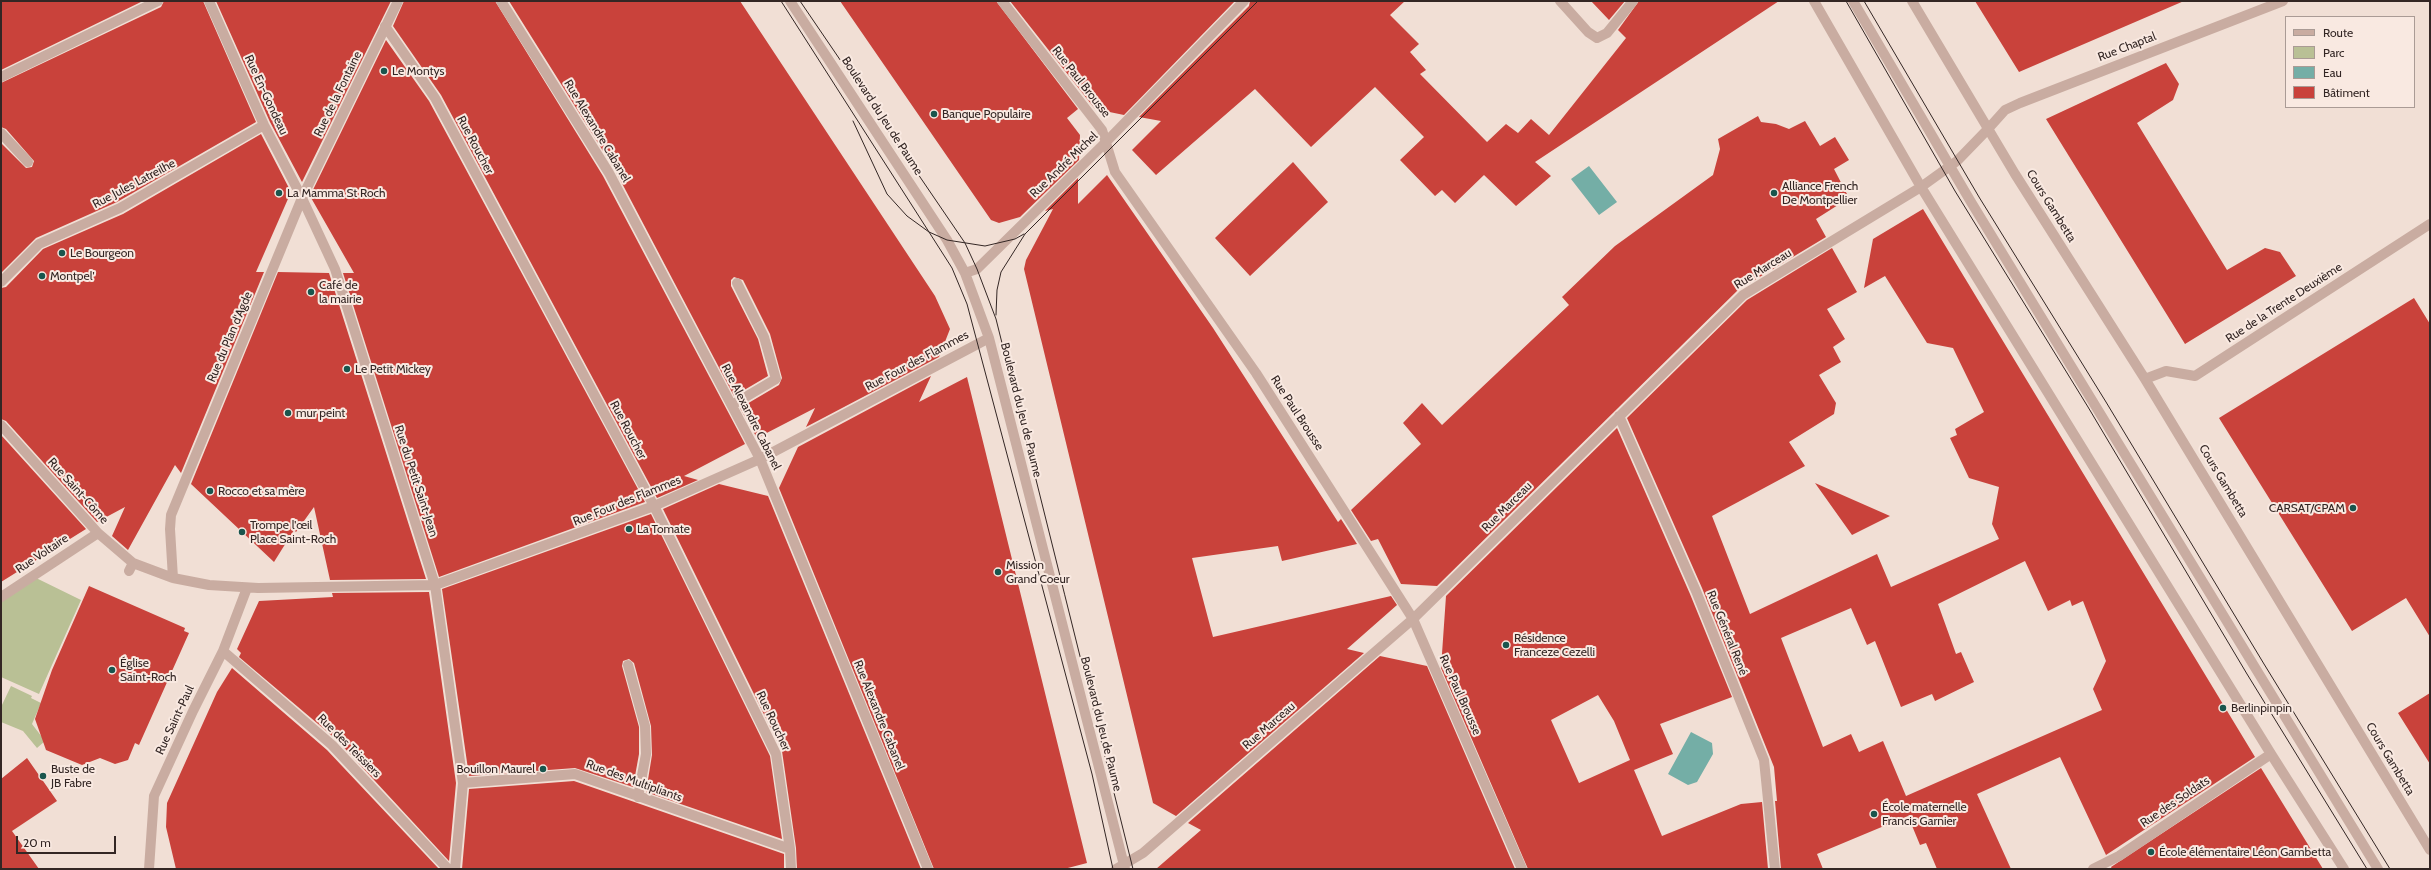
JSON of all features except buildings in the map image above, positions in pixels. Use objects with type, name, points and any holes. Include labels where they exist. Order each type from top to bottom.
[{"type":"street","points":[[1,77],[158,1]]},
{"type":"street","name":"Rue En-Gondeau","points":[[209,1],[264,125],[302,198]]},
{"type":"street","name":"Rue de la Fontaine","points":[[302,198],[398,1]]},
{"type":"street","name":"Rue Alexandre Cabanel","points":[[501,1],[609,174],[760,458],[928,869]]},
{"type":"street","name":"Boulevard du Jeu de Paume","points":[[790,1],[918,195],[965,273],[989,338],[1121,868]]},
{"type":"street","name":"Rue Paul Brousse","points":[[1002,1],[1102,130],[1115,172],[1256,373],[1413,619],[1522,869]]},
{"type":"street","name":"Rue André Michel","points":[[965,273],[977,269],[1106,143],[1244,1]]},
{"type":"street","points":[[1560,1],[1588,32],[1598,38],[1607,33],[1633,1]]},
{"type":"street","points":[[1814,1],[1921,187],[2271,754],[2344,869]]},
{"type":"street","points":[[1853,1],[1949,166],[2378,869]]},
{"type":"street","name":"Cours Gambetta","points":[[1912,1],[1988,129],[2146,379],[2430,850]]},
{"type":"street","name":"Rue Chaptal","points":[[1988,129],[2005,110],[2020,103],[2283,1]]},
{"type":"street","name":"Rue Roucher","points":[[385,26],[435,98],[654,506],[776,754],[790,849],[791,869]]},
{"type":"street","name":"Rue Jules Latreilhe","points":[[1,282],[39,244],[120,208],[264,125]]},
{"type":"street","points":[[1921,187],[1957,161],[1988,129]]},
{"type":"street","points":[[1,133],[28,162]]},
{"type":"street","name":"Rue Marceau","points":[[1121,868],[1143,853],[1413,619],[1742,295],[1921,187]]},
{"type":"street","name":"Rue du Plan d'Agde","points":[[172,578],[170,530],[172,514],[302,198]]},
{"type":"street","name":"Rue du Petit Saint-Jean","points":[[302,198],[335,269],[435,585],[463,783],[455,869]]},
{"type":"street","name":"Rue de la Trente Deuxième","points":[[2146,379],[2166,371],[2195,376],[2430,224]]},
{"type":"street","points":[[732,405],[776,379],[764,337],[737,283]]},
{"type":"street","name":"Rue Four des Flammes","points":[[172,578],[209,585],[247,588],[435,585],[654,506],[760,458],[989,338]]},
{"type":"street","name":"Rue Général René","points":[[1619,416],[1696,591],[1764,760],[1775,869]]},
{"type":"street","name":"Rue Saint-Côme","points":[[1,425],[98,533],[131,567],[172,578]]},
{"type":"street","name":"Rue Voltaire","points":[[1,598],[98,533]]},
{"type":"street","name":"Rue Saint-Paul","points":[[149,869],[154,796],[192,711],[222,651],[247,588]]},
{"type":"street","name":"Rue des Teissiers","points":[[222,651],[332,745],[448,869]]},
{"type":"street","points":[[628,665],[645,726],[646,754],[638,797]]},
{"type":"street","name":"Rue des Soldats","points":[[2093,869],[2119,856],[2271,754]]},
{"type":"street","name":"Rue des Multipliants","points":[[463,783],[575,774],[790,849]]},
{"type":"green space","points":[[32,576],[81,600],[39,694],[1,677],[1,597]]},
{"type":"green space","points":[[11,686],[32,696],[31,698],[41,703],[32,724],[45,741],[37,748],[23,731],[1,722],[1,707]]},
{"type":"water","points":[[1589,166],[1617,202],[1599,215],[1571,179]]},
{"type":"water","points":[[1691,732],[1712,743],[1713,754],[1697,782],[1688,785],[1668,774]]},
{"type":"tram line","points":[[781,1],[952,268],[967,304],[1092,774],[1113,869]]},
{"type":"tram line","points":[[800,1],[965,243],[977,269],[996,319],[1133,869]]},
{"type":"tram line","points":[[996,315],[997,290],[1001,272],[1025,234],[1258,1]]},
{"type":"tram line","points":[[1846,1],[1955,191],[2088,407],[2247,674],[2367,869]]},
{"type":"tram line","points":[[1864,1],[1979,197],[2106,402],[2390,869]]},
{"type":"tram line","points":[[853,121],[887,194],[907,216],[929,232],[947,240],[985,246],[1015,239],[1024,234]]},
{"type":"place","name":"Le Montys","points":[[384,71]]},
{"type":"place","name":"Banque Populaire","points":[[934,114]]},
{"type":"place","name":"La Mamma St Roch","points":[[279,193]]},
{"type":"place","name":"Alliance French De Montpellier","points":[[1774,193]]},
{"type":"place","name":"Le Bourgeon","points":[[62,253]]},
{"type":"place","name":"Montpel'","points":[[42,276]]},
{"type":"place","name":"Café de la mairie","points":[[311,292]]},
{"type":"place","name":"Le Petit Mickey","points":[[347,369]]},
{"type":"place","name":"mur peint","points":[[288,413]]},
{"type":"place","name":"Rocco et sa mère","points":[[210,491]]},
{"type":"place","name":"CARSAT/CPAM","points":[[2353,508]]},
{"type":"place","name":"La Tomate","points":[[629,529]]},
{"type":"place","name":"Trompe l'œil Place Saint-Roch","points":[[242,532]]},
{"type":"place","name":"Mission Grand Coeur","points":[[998,572]]},
{"type":"place","name":"Résidence Franceze Cezelli","points":[[1506,645]]},
{"type":"place","name":"Église Saint-Roch","points":[[112,670]]},
{"type":"place","name":"Berlinpinpin","points":[[2223,708]]},
{"type":"place","name":"Bouillon Maurel","points":[[543,769]]},
{"type":"place","name":"Buste de JB Fabre","points":[[43,776]]},
{"type":"place","name":"École maternelle Francis Garnier","points":[[1874,814]]},
{"type":"place","name":"École élémentaire Léon Gambetta","points":[[2151,852]]}]
